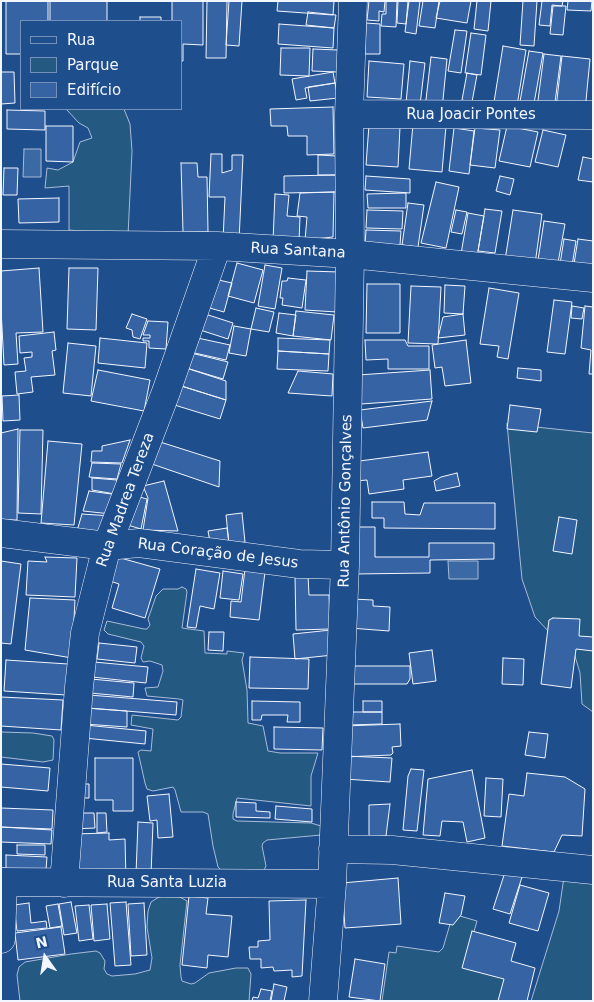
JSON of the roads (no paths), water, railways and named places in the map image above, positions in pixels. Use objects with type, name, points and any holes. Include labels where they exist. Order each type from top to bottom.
[{"type":"street","name":"Rua Antônio Gonçalves","points":[[323,1001],[332,884],[345,565],[350,254],[348,114],[353,1]]},
{"type":"street","name":"Rua Joacir Pontes","points":[[348,114],[593,115]]},
{"type":"street","name":"Rua Santana","points":[[1,244],[217,246],[350,254],[593,278]]},
{"type":"street","name":"Rua Madrea Tereza","points":[[64,883],[85,632],[107,546],[166,392],[217,246]]},
{"type":"street","name":"Rua Coração de Jesus","points":[[1,533],[107,546],[139,543],[299,564],[345,565]]},
{"type":"street","points":[[333,849],[392,850],[593,870]]},
{"type":"street","name":"Rua Santa Luzia","points":[[2,882],[332,884]]},
{"type":"street","points":[[1,939],[2,882]]}]
